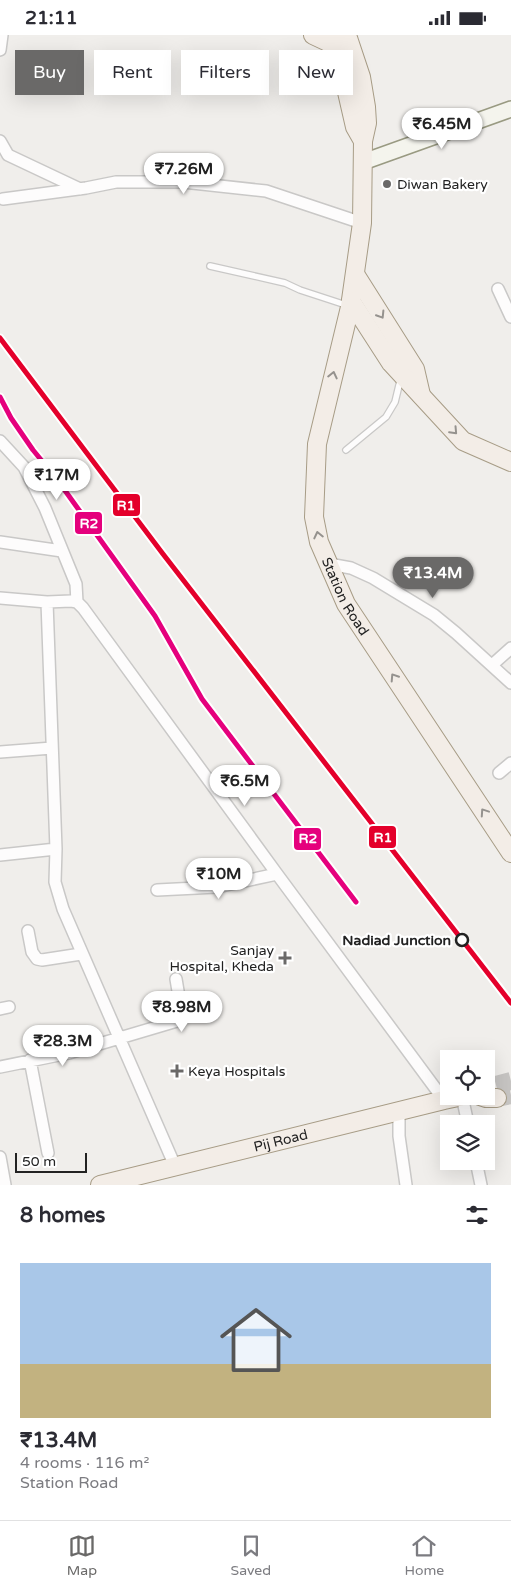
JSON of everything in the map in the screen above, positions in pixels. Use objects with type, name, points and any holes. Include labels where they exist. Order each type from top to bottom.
[{"type":"main road","points":[[323,38],[338,43],[343,41],[347,35]]},
{"type":"main road","name":"Station Road","points":[[347,35],[361,77],[366,107],[367,123],[363,141],[362,223],[350,304],[317,444],[314,517],[319,542],[346,604],[510,848]]},
{"type":"main road","points":[[323,38],[344,79],[354,127],[363,141]]},
{"type":"main road","points":[[363,162],[511,109]]},
{"type":"main road","points":[[355,273],[415,369],[421,395]]},
{"type":"main road","points":[[350,304],[391,363],[463,441],[511,462]]},
{"type":"main road","name":"Pij Road","points":[[100,1185],[440,1101]]},
{"type":"street","points":[[0,50],[2,35]]},
{"type":"street","points":[[0,141],[8,155],[80,189]]},
{"type":"street","points":[[3,199],[80,189],[116,182],[183,182],[266,191],[362,223]]},
{"type":"street","points":[[498,289],[511,317]]},
{"type":"street","points":[[0,441],[24,467],[46,508],[76,584],[77,603]]},
{"type":"street","points":[[0,543],[62,551]]},
{"type":"street","points":[[329,564],[351,568],[373,578],[434,615],[511,683]]},
{"type":"street","points":[[0,598],[71,601],[84,608],[440,1095]]},
{"type":"street","points":[[47,601],[56,849],[55,882],[62,909],[81,954],[175,1166]]},
{"type":"street","points":[[492,665],[511,648]]},
{"type":"street","points":[[0,752],[52,749]]},
{"type":"street","points":[[500,773],[511,763]]},
{"type":"street","points":[[0,855],[56,849]]},
{"type":"street","points":[[157,890],[217,887],[277,874]]},
{"type":"street","points":[[28,931],[32,953],[37,959],[42,960],[81,954]]},
{"type":"street","points":[[0,1067],[69,1053],[180,1019],[182,1015],[176,979]]},
{"type":"street","points":[[30,1061],[48,1153]]},
{"type":"street","points":[[398,1111],[399,1136],[406,1185]]},
{"type":"street","points":[[0,1157],[5,1185]]},
{"type":"street","points":[[478,1170],[481,1185]]},
{"type":"lane","points":[[210,267],[285,283],[300,290],[350,304]]},
{"type":"lane","points":[[346,450],[386,417],[395,402],[401,374]]},
{"type":"tunnel","points":[[496,1085],[511,1081]]},
{"type":"tunnel","points":[[497,1098],[511,1095]]},
{"type":"transit line","name":"R1","points":[[0,338],[163,554],[511,1003]]},
{"type":"transit line","name":"R2","points":[[0,397],[11,418],[33,450],[56,478],[155,616],[202,699],[356,902]]},
{"type":"place","name":"Diwan Bakery","points":[[387,184]]},
{"type":"place","name":"Nadiad Junction","points":[[462,940]]},
{"type":"place","name":"Sanjay Hospital, Kheda","points":[[285,958]]},
{"type":"place","name":"Keya Hospitals","points":[[177,1071]]}]
